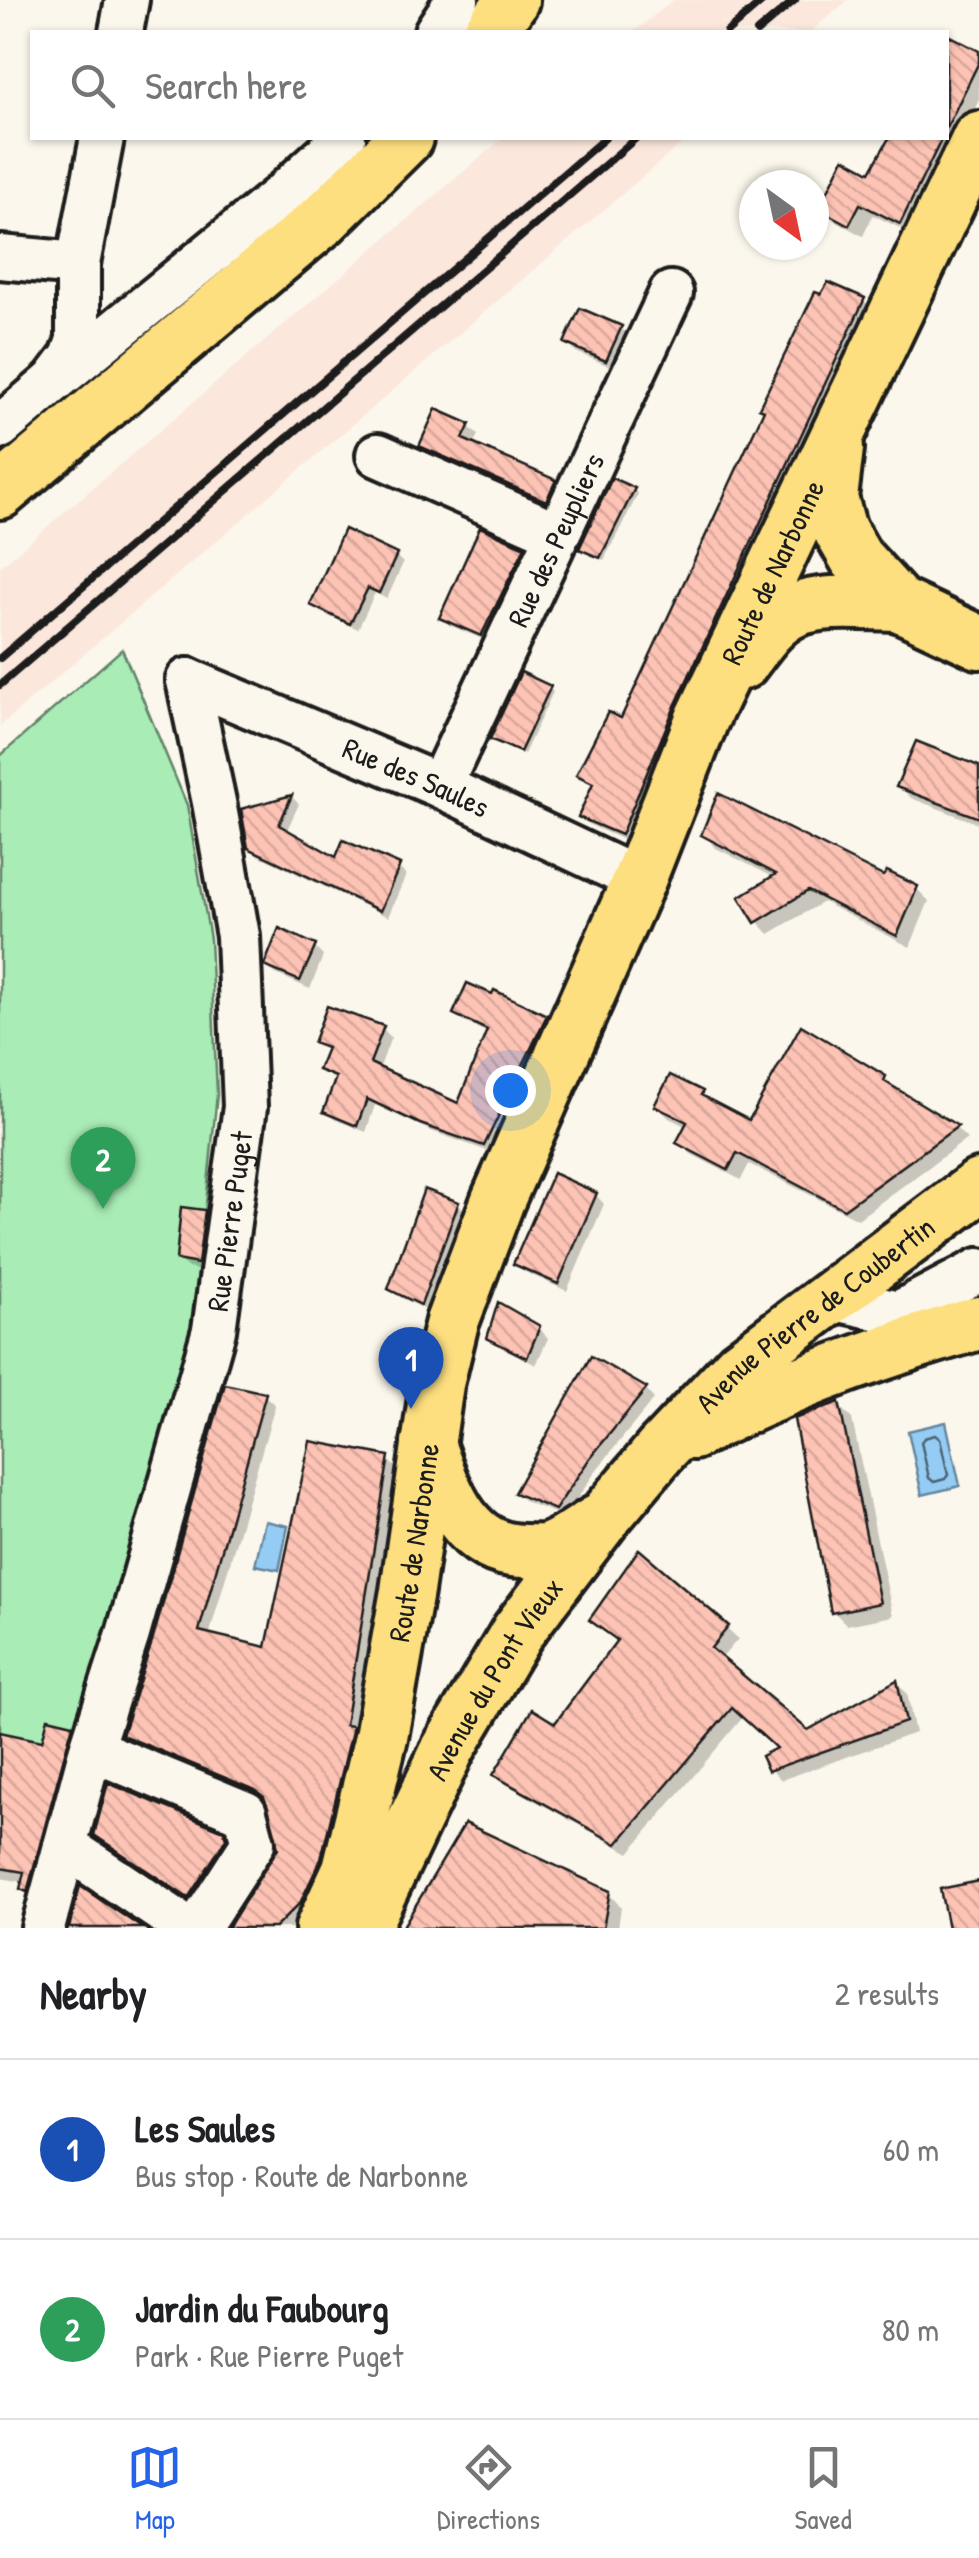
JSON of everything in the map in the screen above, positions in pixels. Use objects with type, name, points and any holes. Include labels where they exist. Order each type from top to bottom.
[{"type":"main road","points":[[491,30],[512,0]]},
{"type":"main road","name":"Route de Narbonne","points":[[322,1928],[350,1869],[382,1737],[427,1443],[452,1322],[498,1200],[640,880],[702,719],[979,138]]},
{"type":"main road","points":[[0,492],[324,219],[404,140]]},
{"type":"main road","name":"Route de Narbonne","points":[[839,426],[831,498],[840,530],[856,558],[898,604]]},
{"type":"main road","points":[[898,604],[979,642]]},
{"type":"main road","name":"Route de Narbonne","points":[[702,719],[769,629],[793,612],[830,605],[898,604]]},
{"type":"main road","name":"Avenue Pierre de Coubertin","points":[[661,1450],[740,1366],[979,1186]]},
{"type":"main road","points":[[661,1450],[892,1333],[979,1322]]},
{"type":"main road","points":[[427,1443],[448,1502],[463,1524],[482,1539],[511,1552],[547,1551],[603,1519]]},
{"type":"main road","name":"Avenue du Pont Vieux","points":[[362,1928],[448,1750],[518,1631],[661,1450]]},
{"type":"street","points":[[121,30],[127,0]]},
{"type":"street","points":[[437,30],[457,0]]},
{"type":"street","points":[[54,382],[72,358],[78,340],[78,264],[102,140]]},
{"type":"street","points":[[0,427],[122,322],[282,195],[342,140]]},
{"type":"street","points":[[0,257],[78,264]]},
{"type":"street","name":"Rue des Peupliers","points":[[440,786],[671,293]]},
{"type":"street","points":[[378,455],[558,534]]},
{"type":"street","name":"Rue des Saules","points":[[188,680],[440,786],[640,880]]},
{"type":"street","name":"Rue Pierre Puget","points":[[44,1928],[91,1749],[128,1634],[214,1330],[245,1107],[238,936],[188,680]]},
{"type":"street","points":[[831,1298],[892,1333],[979,1270]]},
{"type":"street","points":[[91,1749],[246,1813],[253,1842],[198,1928]]},
{"type":"street","points":[[65,1846],[187,1928]]},
{"type":"shaded area","points":[[674,0],[848,0],[812,30],[636,30]]},
{"type":"shaded area","points":[[501,140],[686,140],[0,726],[0,567]]},
{"type":"green space","points":[[122,649],[187,805],[210,939],[217,1094],[194,1324],[71,1751],[0,1733],[0,756]]},
{"type":"water","points":[[946,1422],[960,1486],[922,1495],[908,1431]]},
{"type":"water","points":[[265,1521],[288,1526],[279,1570],[255,1565]]},
{"type":"building","points":[[949,36],[979,51],[979,62],[949,123]]},
{"type":"building","points":[[888,140],[941,140],[900,224],[860,204],[849,225],[829,214],[829,189],[844,158],[870,172]]},
{"type":"building","points":[[828,282],[865,298],[675,706],[621,835],[578,817],[593,783],[576,775],[608,712],[621,718],[764,410],[759,408],[815,292],[821,294]]},
{"type":"building","points":[[580,308],[622,326],[606,361],[564,343]]},
{"type":"building","points":[[436,409],[470,424],[463,439],[556,480],[546,501],[419,446]]},
{"type":"building","points":[[612,478],[635,488],[600,558],[579,549]]},
{"type":"building","points":[[480,527],[525,547],[481,636],[439,618]]},
{"type":"building","points":[[344,529],[397,554],[379,593],[368,588],[350,624],[310,605]]},
{"type":"building","points":[[521,672],[551,686],[520,752],[490,739]]},
{"type":"building","points":[[916,741],[979,766],[979,818],[896,787]]},
{"type":"building","points":[[718,793],[883,876],[887,871],[918,886],[897,936],[808,891],[755,923],[739,897],[776,874],[701,835]]},
{"type":"building","points":[[292,795],[279,825],[336,857],[343,840],[400,865],[380,911],[248,848],[241,809]]},
{"type":"building","points":[[279,928],[316,945],[300,981],[264,966]]},
{"type":"building","points":[[467,983],[492,994],[494,990],[547,1015],[484,1146],[420,1124],[367,1099],[357,1126],[323,1112],[336,1077],[318,1070],[327,1048],[313,1043],[327,1006],[384,1026],[370,1063],[458,1103],[487,1030],[453,1014]]},
{"type":"building","points":[[801,1025],[886,1076],[884,1081],[958,1126],[844,1209],[737,1153],[728,1170],[676,1143],[687,1122],[654,1106],[670,1075],[749,1120]]},
{"type":"building","points":[[553,1173],[597,1193],[558,1284],[513,1264]]},
{"type":"building","points":[[424,1189],[459,1202],[421,1305],[388,1289]]},
{"type":"building","points":[[181,1207],[205,1210],[198,1264],[176,1260]]},
{"type":"building","points":[[498,1302],[540,1326],[527,1358],[487,1338]]},
{"type":"building","points":[[591,1356],[647,1388],[590,1458],[555,1510],[514,1493]]},
{"type":"building","points":[[225,1384],[266,1393],[199,1631],[266,1647],[310,1441],[389,1456],[345,1725],[352,1726],[352,1731],[321,1859],[300,1903],[275,1928],[228,1928],[278,1848],[264,1797],[122,1735]]},
{"type":"building","points":[[839,1402],[880,1603],[831,1613],[794,1419]]},
{"type":"building","points":[[639,1549],[729,1626],[711,1648],[808,1730],[897,1680],[906,1722],[768,1771],[761,1756],[776,1748],[732,1708],[617,1844],[493,1775],[532,1709],[555,1723],[617,1640],[589,1620]]},
{"type":"building","points":[[48,1718],[73,1724],[27,1892],[20,1889],[24,1872],[0,1868],[0,1732],[42,1741]]},
{"type":"building","points":[[108,1783],[224,1831],[226,1839],[188,1898],[94,1835]]},
{"type":"building","points":[[465,1823],[610,1891],[603,1928],[402,1928]]},
{"type":"building","points":[[979,1881],[979,1928],[948,1928],[940,1889]]},
{"type":"building","points":[[80,1886],[142,1928],[69,1928]]},
{"type":"railway","points":[[729,30],[764,0]]},
{"type":"railway","points":[[759,30],[795,0]]},
{"type":"railway","points":[[0,658],[603,140]]},
{"type":"railway","points":[[0,685],[634,140]]},
{"type":"place","name":"Jardin du Faubourg","points":[[103,1209]]},
{"type":"place","name":"Les Saules","points":[[411,1409]]}]
